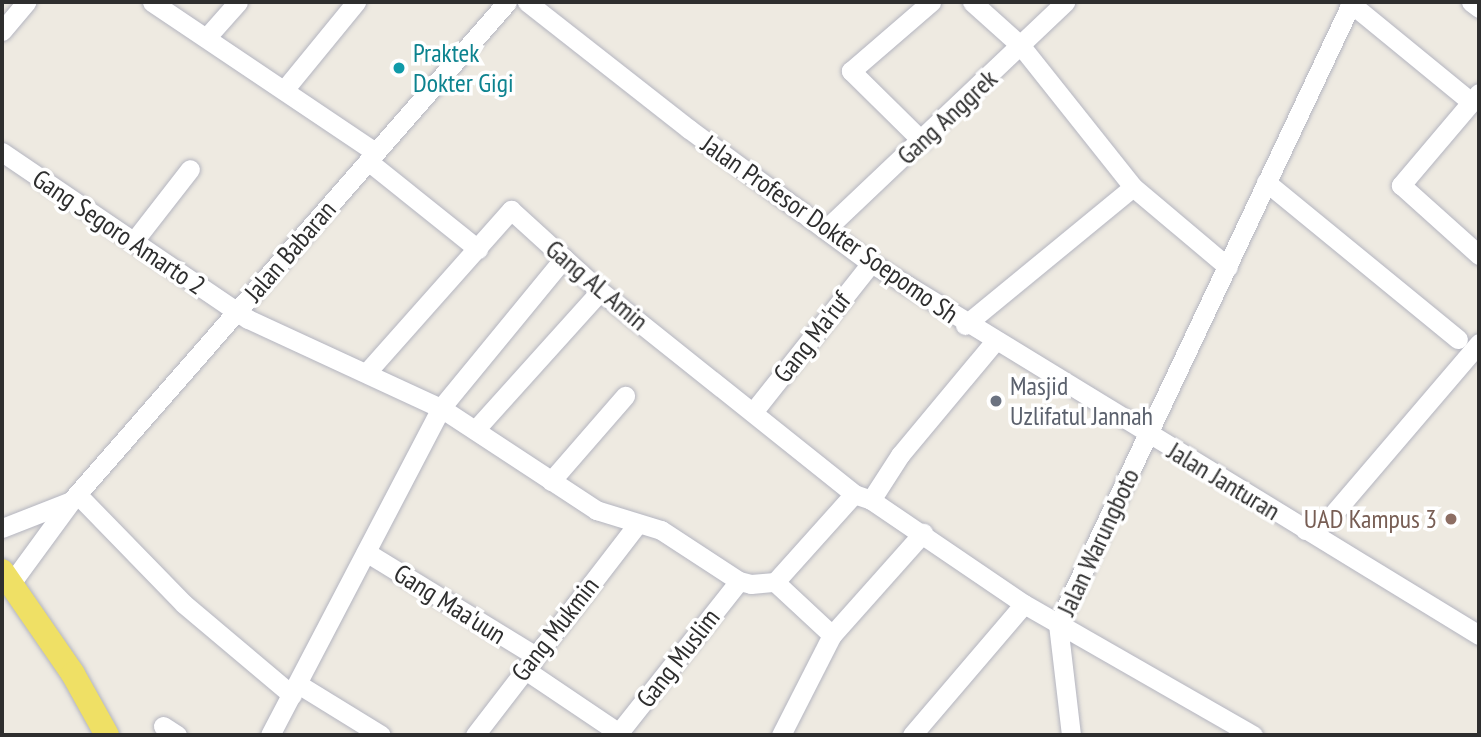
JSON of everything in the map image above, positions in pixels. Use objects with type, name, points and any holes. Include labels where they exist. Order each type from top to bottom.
[{"type":"main road","points":[[7,584],[73,674],[107,735]]},
{"type":"street","points":[[2,31],[26,2]]},
{"type":"street","points":[[152,2],[284,90],[372,157],[478,249]]},
{"type":"street","points":[[206,38],[238,2]]},
{"type":"street","points":[[284,90],[356,2]]},
{"type":"street","name":"Jalan Babaran","points":[[7,584],[75,497],[507,2]]},
{"type":"street","name":"Jalan Profesor Dokter Soepomo Sh","points":[[527,2],[689,130],[871,263],[965,325],[1149,435]]},
{"type":"street","points":[[922,141],[851,71],[931,2]]},
{"type":"street","points":[[972,2],[1021,47],[1133,187],[1228,267]]},
{"type":"street","name":"Gang Anggrek","points":[[825,229],[922,141],[1065,2]]},
{"type":"street","points":[[1471,2],[1479,8]]},
{"type":"street","points":[[1350,3],[1475,97],[1401,185],[1479,255]]},
{"type":"street","name":"Jalan Warungboto","points":[[1071,735],[1059,665],[1058,624],[1350,3]]},
{"type":"street","name":"Gang Segoro Amarto 2","points":[[2,152],[236,312],[441,408],[596,510],[675,537],[739,581]]},
{"type":"street","points":[[134,241],[190,169]]},
{"type":"street","points":[[1266,181],[1458,339]]},
{"type":"street","points":[[965,325],[1133,187]]},
{"type":"street","name":"Gang AL Amin","points":[[366,372],[511,210],[600,290],[863,497],[923,533],[1024,604],[1253,735]]},
{"type":"street","points":[[270,735],[441,408],[564,258]]},
{"type":"street","name":"Gang Ma'ruf","points":[[753,412],[871,263]]},
{"type":"street","points":[[475,430],[600,290]]},
{"type":"street","points":[[775,582],[863,497],[994,342]]},
{"type":"street","points":[[1305,530],[1327,521],[1479,343]]},
{"type":"street","points":[[551,481],[625,396]]},
{"type":"street","name":"Jalan Janturan","points":[[1149,435],[1479,635]]},
{"type":"street","points":[[2,528],[75,497],[184,604],[295,689],[381,735]]},
{"type":"street","name":"Gang Mukmin","points":[[475,735],[637,525]]},
{"type":"street","points":[[781,735],[832,635],[923,533]]},
{"type":"street","name":"Gang Maa'uun","points":[[366,552],[529,662],[619,734]]},
{"type":"street","points":[[739,581],[775,582],[832,635]]},
{"type":"street","name":"Gang Muslim","points":[[619,734],[739,581]]},
{"type":"street","points":[[912,735],[1024,604]]},
{"type":"place","name":"Praktek Dokter Gigi","points":[[399,68]]},
{"type":"place","name":"Masjid Uzlifatul Jannah","points":[[996,401]]},
{"type":"place","name":"UAD Kampus 3","points":[[1451,519]]}]
